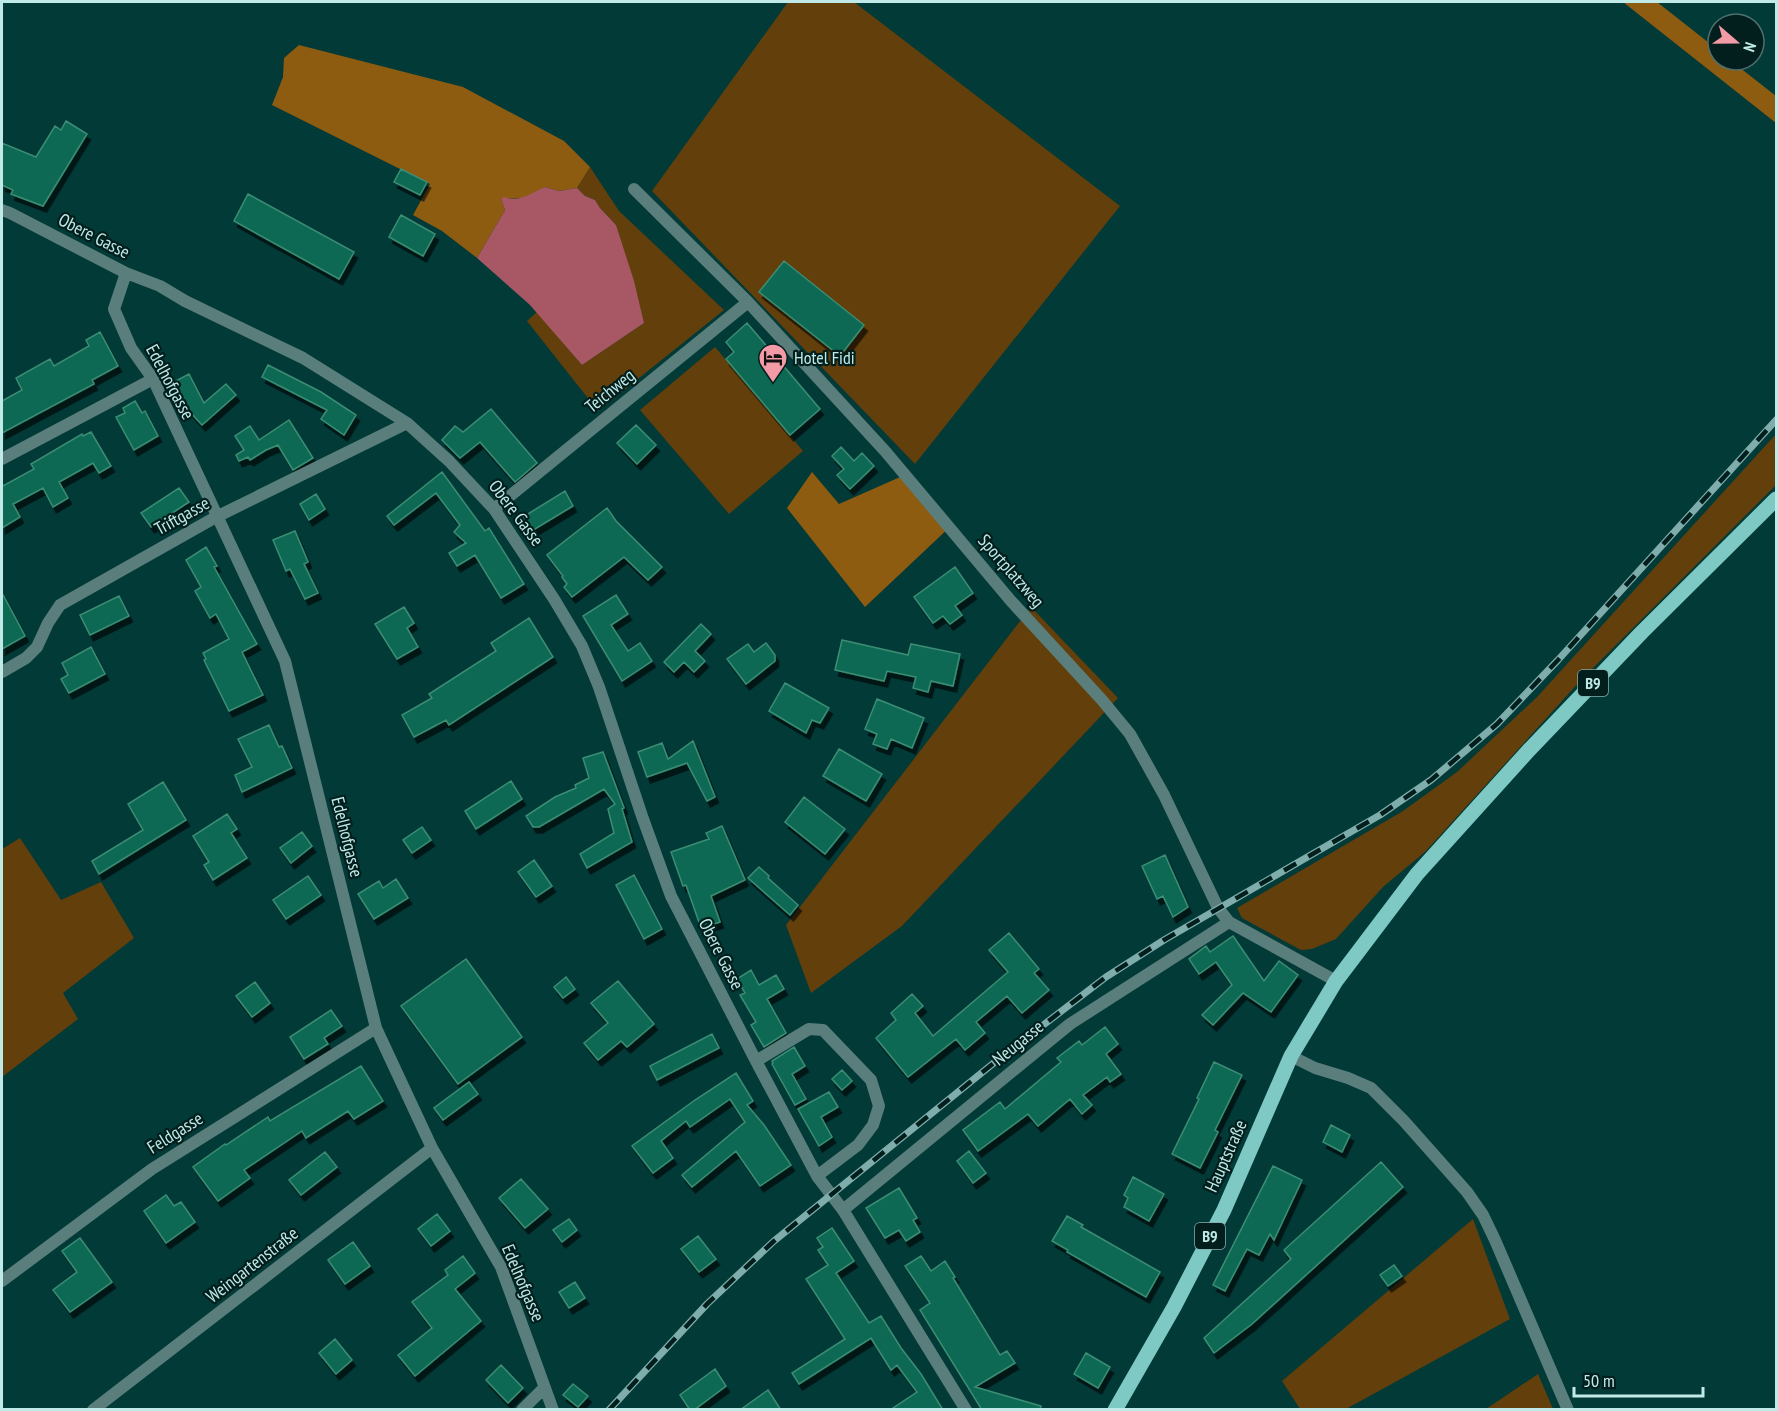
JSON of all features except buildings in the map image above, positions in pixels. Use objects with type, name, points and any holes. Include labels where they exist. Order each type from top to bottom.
[{"type":"main road","name":"B9","points":[[1336,981],[1417,874],[1449,838],[1642,632],[1776,499]]},
{"type":"main road","name":"Hauptstraße","points":[[1115,1410],[1174,1307],[1224,1210],[1291,1056],[1336,981]]},
{"type":"street","name":"Sportplatzweg","points":[[634,189],[748,302],[885,451],[1011,601],[1102,700],[1130,734],[1164,795],[1218,908],[1229,922],[1336,981]]},
{"type":"street","name":"Obere Gasse","points":[[2,210],[126,273],[160,286],[185,301],[303,358],[407,423],[449,461],[494,509],[554,599],[582,646],[599,687],[671,896],[756,1061],[817,1176],[843,1210],[966,1410]]},
{"type":"street","name":"Edelhofgasse","points":[[126,273],[114,309],[131,348],[153,379],[285,661],[376,1028],[432,1148],[501,1268],[553,1410]]},
{"type":"street","name":"Teichweg","points":[[494,509],[748,302]]},
{"type":"street","points":[[2,459],[153,379]]},
{"type":"street","name":"Triftgasse","points":[[2,672],[26,658],[37,647],[48,622],[60,605],[216,517],[407,423]]},
{"type":"street","name":"Neugasse","points":[[843,1210],[1070,1024],[1229,922]]},
{"type":"street","name":"Feldgasse","points":[[2,1281],[152,1169],[376,1028]]},
{"type":"street","points":[[756,1061],[809,1029],[823,1030],[871,1080],[879,1106],[873,1125],[858,1145],[817,1176]]},
{"type":"street","points":[[1291,1056],[1315,1068],[1371,1088],[1404,1121],[1467,1192],[1487,1223],[1568,1410]]},
{"type":"street","name":"Weingartenstraße","points":[[93,1410],[432,1148]]},
{"type":"street","points":[[522,1410],[544,1388]]},
{"type":"shaded area","points":[[788,2],[854,2],[1120,206],[915,464],[652,191]]},
{"type":"shaded area","points":[[1623,2],[1657,2],[1706,41],[1706,68]]},
{"type":"shaded area","points":[[299,45],[463,87],[564,141],[590,167],[577,188],[559,191],[545,187],[523,198],[501,199],[505,210],[477,258],[442,231],[413,215],[430,184],[272,105],[283,77],[284,58]]},
{"type":"shaded area","points":[[1712,72],[1745,72],[1776,96],[1776,123]]},
{"type":"shaded area","points":[[590,167],[619,211],[724,310],[598,411],[527,321],[537,312],[582,365],[644,323],[616,225],[595,200],[585,196],[577,188]]},
{"type":"shaded area","points":[[545,187],[559,191],[577,188],[585,196],[595,200],[616,225],[634,281],[644,323],[582,365],[530,305],[477,258],[505,210],[501,199],[504,197],[520,198]]},
{"type":"shaded area","points":[[715,347],[803,451],[729,514],[640,410]]},
{"type":"shaded area","points":[[1776,434],[1776,485],[1581,680],[1425,852],[1383,887],[1336,939],[1312,949],[1301,950],[1242,918],[1237,908],[1403,811],[1457,772],[1537,697]]},
{"type":"shaded area","points":[[812,472],[839,504],[907,474],[953,524],[865,607],[787,508]]},
{"type":"shaded area","points":[[1031,607],[1118,698],[902,926],[811,993],[786,925]]},
{"type":"shaded area","points":[[20,838],[61,900],[101,882],[134,938],[63,993],[78,1019],[2,1077],[2,849]]},
{"type":"shaded area","points":[[1473,1219],[1510,1319],[1346,1409],[1300,1409],[1282,1381]]},
{"type":"shaded area","points":[[1538,1374],[1553,1409],[1486,1409]]},
{"type":"railway","points":[[609,1410],[707,1304],[774,1241],[995,1062],[1106,977],[1164,940],[1380,815],[1431,780],[1497,724],[1776,420]]},
{"type":"place","name":"Hotel Fidi","points":[[773,384]]}]
